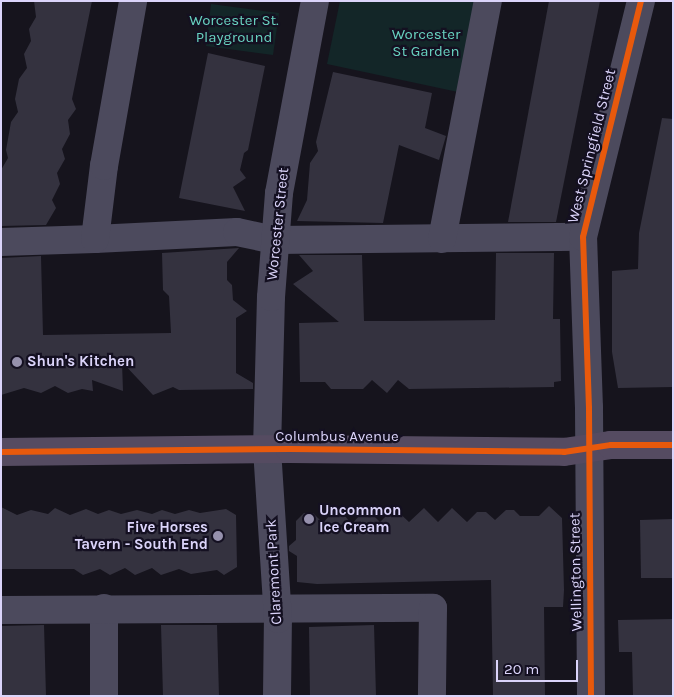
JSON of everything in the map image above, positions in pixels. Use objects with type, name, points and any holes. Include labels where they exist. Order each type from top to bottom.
[{"type":"main road","name":"Columbus Avenue","points":[[1,452],[267,449],[564,452],[587,448],[673,445]]},
{"type":"street","points":[[95,240],[104,166],[133,1]]},
{"type":"street","name":"Worcester Street","points":[[267,449],[275,240],[279,194],[315,1]]},
{"type":"street","points":[[442,239],[488,1]]},
{"type":"street","name":"West Springfield Street","points":[[587,448],[589,408],[583,237],[640,1]]},
{"type":"street","points":[[1,242],[95,240],[237,232],[275,240],[583,237]]},
{"type":"street","name":"Wellington Street","points":[[587,448],[590,696]]},
{"type":"street","name":"Claremont Park","points":[[267,449],[277,608],[277,696]]},
{"type":"street","points":[[104,608],[104,696]]},
{"type":"street","points":[[1,610],[104,608],[433,608],[432,696]]},
{"type":"green space","name":"Worcester St Garden","points":[[340,1],[477,1],[458,92],[327,64]]},
{"type":"green space","name":"Worcester St. Playground","points":[[211,4],[279,13],[273,55],[206,46]]},
{"type":"building","points":[[34,1],[92,1],[72,99],[76,109],[68,120],[70,134],[62,149],[65,159],[57,173],[60,184],[52,200],[56,208],[46,225],[1,226],[1,170],[8,158],[6,150],[11,122],[18,112],[15,99],[19,79],[27,68],[24,54],[31,41],[29,29],[36,17]]},
{"type":"building","points":[[549,1],[600,1],[556,222],[508,222]]},
{"type":"building","points":[[208,53],[265,66],[248,150],[244,153],[240,170],[246,178],[233,187],[245,211],[179,198]]},
{"type":"building","points":[[333,72],[432,93],[425,128],[446,136],[439,160],[399,145],[383,223],[297,221],[307,200],[310,163],[318,151],[316,142]]},
{"type":"building","points":[[662,118],[673,119],[673,387],[618,388],[612,352],[612,271],[638,269],[639,233]]},
{"type":"building","points":[[239,248],[227,262],[227,280],[232,285],[233,300],[247,311],[236,318],[236,373],[253,383],[253,389],[179,390],[173,387],[153,395],[122,362],[123,391],[92,380],[93,391],[82,389],[68,393],[55,386],[41,393],[24,388],[1,395],[1,258],[41,256],[43,335],[171,333],[169,296],[163,290],[162,253]]},
{"type":"building","points":[[496,253],[554,253],[553,319],[560,319],[561,381],[554,382],[554,387],[409,389],[398,380],[387,393],[372,380],[363,389],[331,389],[325,382],[300,382],[299,323],[339,322],[293,284],[313,271],[299,255],[362,255],[364,321],[403,321],[495,320]]},
{"type":"building","points":[[549,506],[562,518],[564,590],[563,607],[544,607],[545,696],[493,696],[491,580],[317,584],[297,582],[297,556],[289,551],[289,546],[296,540],[296,521],[304,513],[313,513],[323,523],[337,507],[352,524],[366,508],[380,522],[394,508],[409,522],[424,508],[438,522],[452,508],[467,522],[477,512],[486,512],[495,520],[506,510],[514,510],[520,516],[539,516]]},
{"type":"building","points":[[1,507],[17,515],[31,510],[48,514],[55,508],[70,515],[86,509],[98,514],[109,510],[121,514],[137,510],[152,514],[162,510],[175,514],[189,510],[200,513],[226,509],[236,515],[237,567],[224,575],[217,570],[191,574],[179,569],[161,575],[152,568],[135,575],[125,568],[110,575],[100,569],[83,575],[74,569],[1,569]]},
{"type":"building","points":[[673,519],[673,578],[641,578],[640,520]]},
{"type":"building","points":[[673,619],[673,696],[633,696],[632,652],[619,652],[618,620]]},
{"type":"building","points":[[44,625],[46,696],[1,696],[1,626]]},
{"type":"building","points":[[161,625],[217,625],[219,696],[163,696]]},
{"type":"building","points":[[374,625],[376,696],[310,696],[309,627]]},
{"type":"cycle path","points":[[591,696],[589,408],[583,237],[641,1]]},
{"type":"cycle path","points":[[1,452],[290,449],[564,452],[611,445],[673,445]]},
{"type":"place","name":"Shun's Kitchen","points":[[17,362]]},
{"type":"place","name":"Uncommon Ice Cream","points":[[309,519]]},
{"type":"place","name":"Five Horses Tavern - South End","points":[[218,536]]}]
